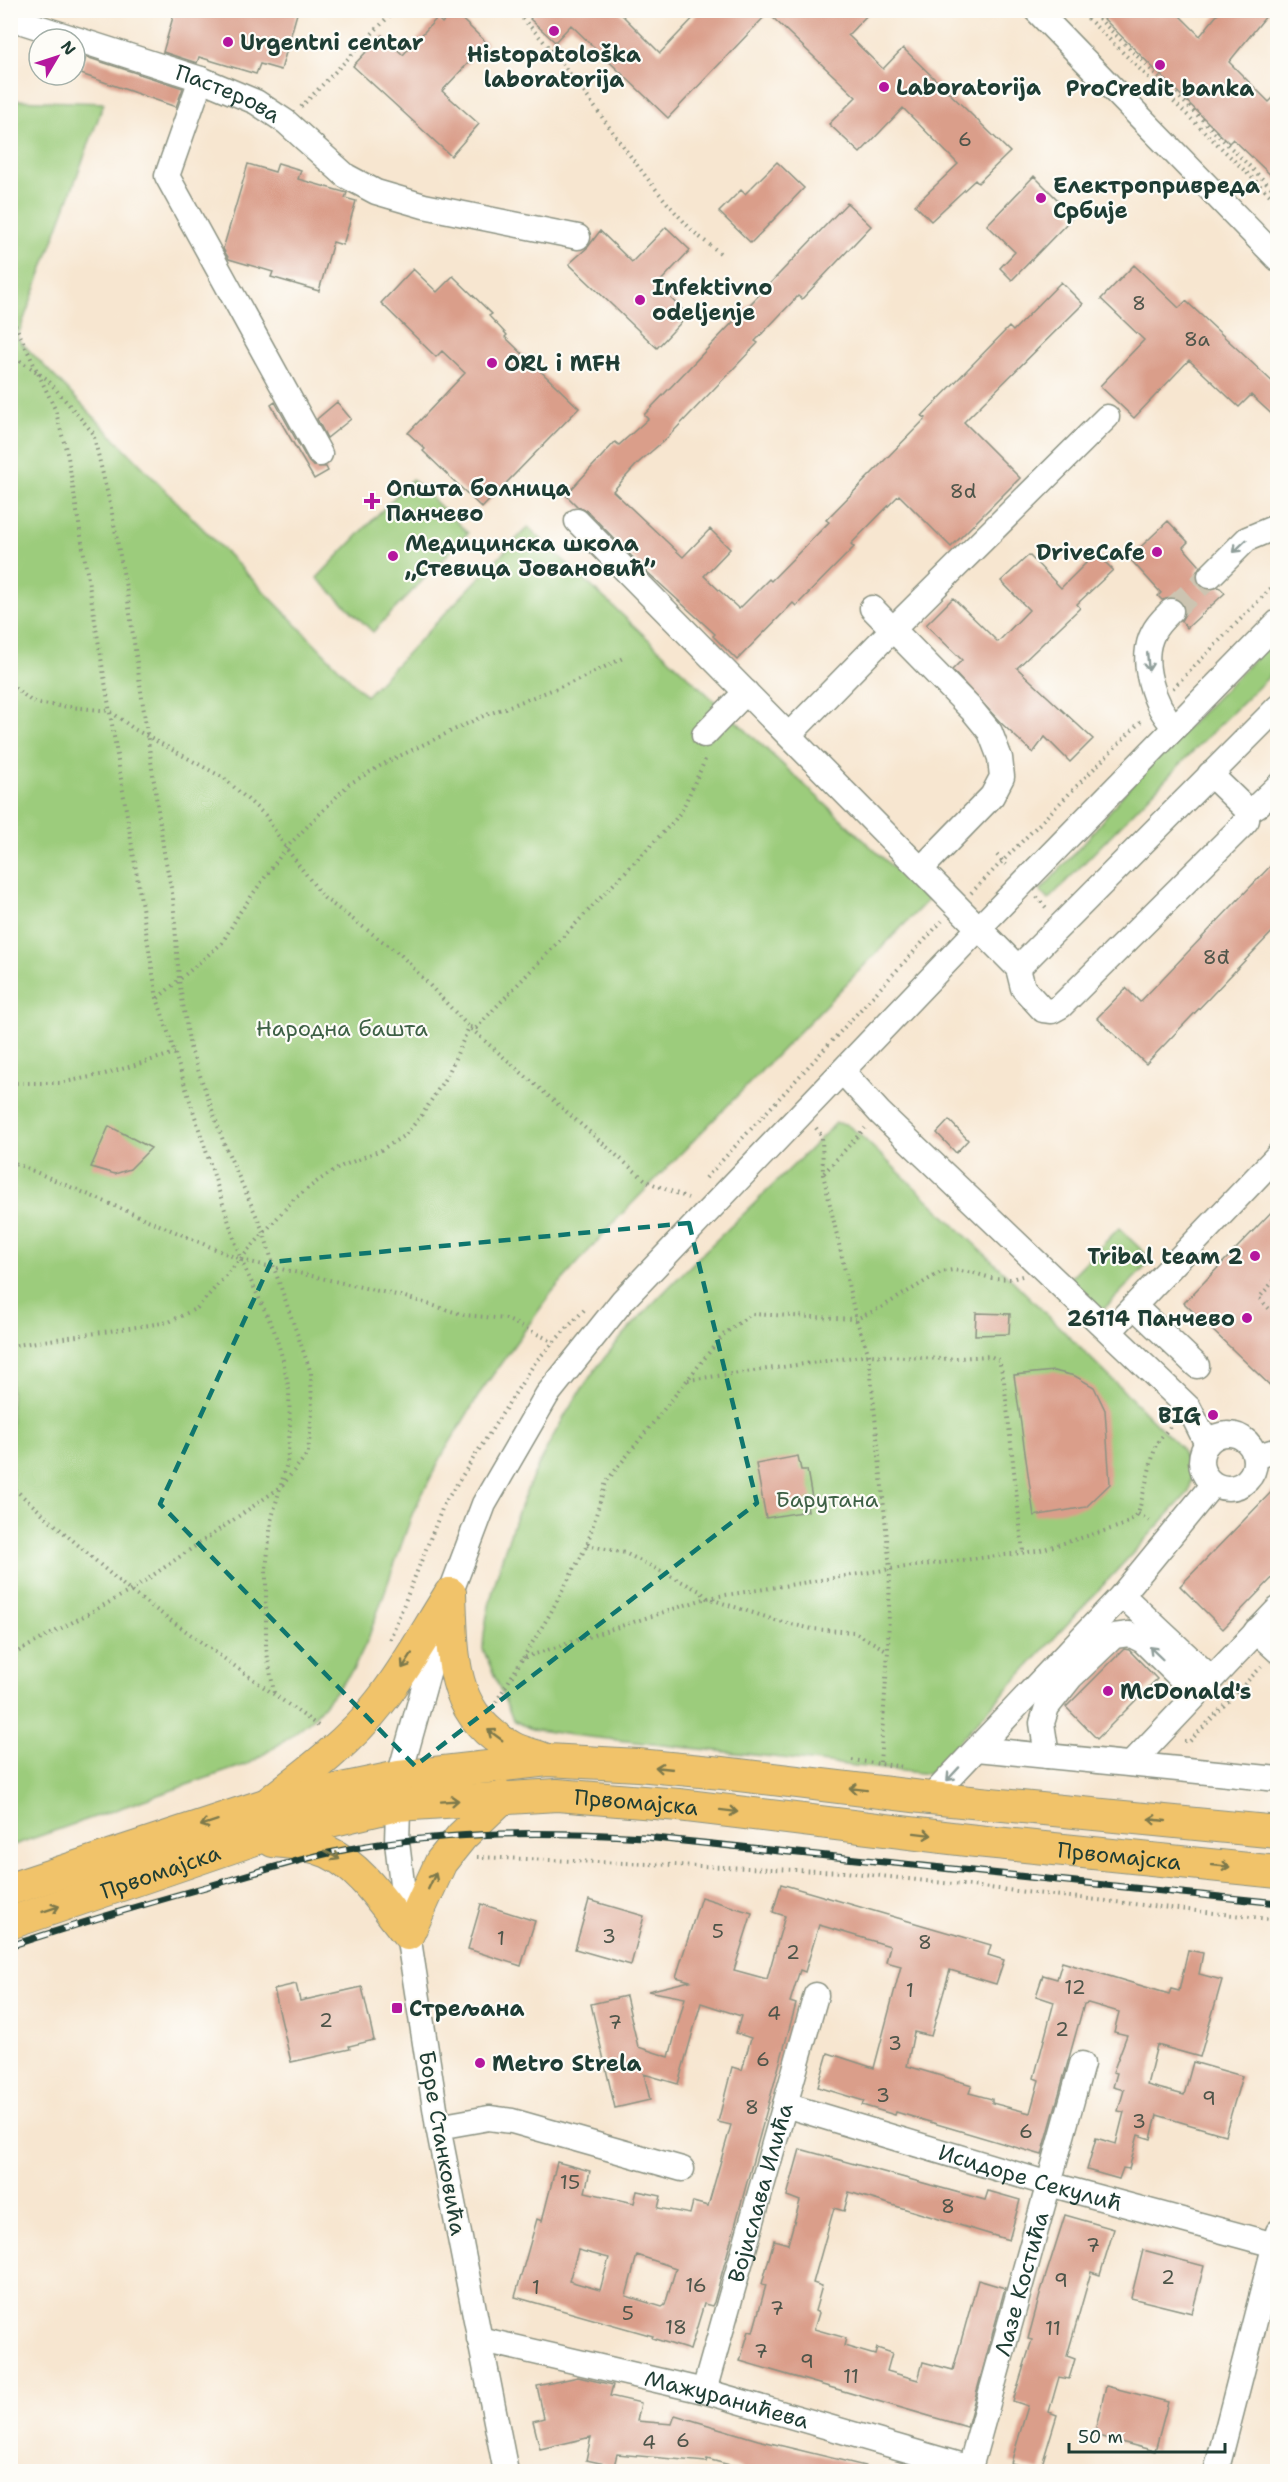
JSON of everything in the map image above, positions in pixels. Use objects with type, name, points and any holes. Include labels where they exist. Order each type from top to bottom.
[{"type":"main road","points":[[450,1594],[453,1660],[461,1694],[475,1719],[513,1748],[548,1760]]},
{"type":"main road","points":[[265,1805],[305,1775],[380,1703],[450,1594]]},
{"type":"main road","name":"Првомајска","points":[[10,1889],[265,1805],[398,1791],[548,1760],[701,1771],[930,1798],[1278,1832]]},
{"type":"main road","name":"Првомајска","points":[[10,1923],[398,1791],[503,1797],[557,1795],[678,1804],[968,1840],[1278,1872]]},
{"type":"main road","points":[[255,1839],[303,1844],[330,1853],[358,1875],[408,1934],[441,1862],[462,1836],[503,1797]]},
{"type":"street","points":[[1036,10],[1278,259]]},
{"type":"street","name":"Пастерова","points":[[10,18],[201,79],[256,102],[286,122],[346,176],[376,192],[424,206],[578,237]]},
{"type":"street","points":[[201,79],[167,176],[320,454]]},
{"type":"street","points":[[789,735],[1107,417]]},
{"type":"street","points":[[577,521],[1018,968],[1023,988],[1043,1010],[1052,1011],[1061,1006],[1240,828],[1247,820],[1248,811]]},
{"type":"street","points":[[1210,576],[1247,539],[1278,526]]},
{"type":"street","points":[[872,608],[972,710],[990,732],[1000,758],[1002,777],[992,796],[921,869]]},
{"type":"street","points":[[1171,611],[1153,633],[1147,662],[1153,690],[1166,718],[1173,726]]},
{"type":"street","name":"Боре Станковића","points":[[506,2472],[438,2127],[399,1870],[398,1791],[450,1594],[484,1504],[547,1395],[623,1300],[1173,726],[1278,622]]},
{"type":"street","points":[[707,743],[746,692]]},
{"type":"street","points":[[1018,968],[1278,707]]},
{"type":"street","points":[[1210,774],[1248,811]]},
{"type":"street","points":[[1248,811],[1278,786]]},
{"type":"street","points":[[843,1072],[880,1113],[1189,1408],[1207,1444]]},
{"type":"street","points":[[1110,1331],[1278,1155]]},
{"type":"street","points":[[1134,1306],[1197,1366]]},
{"type":"street","points":[[1222,1435],[1239,1436],[1252,1448],[1266,1453],[1255,1466],[1247,1481],[1231,1488],[1214,1484],[1203,1470],[1201,1461],[1207,1444],[1222,1435]]},
{"type":"street","points":[[930,1798],[1122,1595],[1214,1484]]},
{"type":"street","points":[[1122,1595],[1205,1687]]},
{"type":"street","points":[[1131,1764],[1278,1609]]},
{"type":"street","points":[[1257,1631],[1278,1651]]},
{"type":"street","points":[[1047,1756],[1042,1723],[1047,1707],[1071,1677],[1114,1636],[1129,1634],[1143,1641],[1205,1687]]},
{"type":"street","points":[[976,1749],[1278,1779]]},
{"type":"street","name":"Војислава Илића","points":[[704,2391],[816,1995]]},
{"type":"street","name":"Лазе Костића","points":[[970,2468],[1082,2064]]},
{"type":"street","name":"Исидоре Секулић","points":[[785,2105],[1049,2184],[1276,2241]]},
{"type":"street","points":[[438,2127],[489,2118],[512,2121],[682,2169]]},
{"type":"street","points":[[1216,2472],[1276,2241]]},
{"type":"street","name":"Мажуранићева","points":[[479,2339],[704,2391],[970,2468]]},
{"type":"path","points":[[286,122],[394,10]]},
{"type":"path","points":[[514,10],[560,61],[645,177],[689,228],[720,253]]},
{"type":"path","points":[[1079,10],[1278,203]]},
{"type":"path","points":[[1090,10],[1278,194]]},
{"type":"path","points":[[10,314],[55,409],[68,458],[158,998],[241,1260],[274,1330],[284,1360],[289,1390],[290,1429],[287,1463],[271,1521],[266,1570],[266,1647],[274,1693]]},
{"type":"path","points":[[10,354],[47,379],[93,433],[111,508],[127,593],[164,852],[173,898],[179,980],[194,1058],[225,1146],[264,1233],[310,1373],[312,1404],[308,1453],[281,1487],[130,1591],[10,1656]]},
{"type":"path","points":[[957,906],[1278,581]]},
{"type":"path","points":[[158,998],[222,943],[240,912],[286,848],[349,784],[481,717],[578,680],[626,657]]},
{"type":"path","points":[[10,684],[30,700],[41,704],[110,711],[147,735],[224,778],[265,814],[286,848],[324,898],[401,955],[468,1027],[648,1182],[688,1198]]},
{"type":"path","points":[[468,1027],[476,1028],[483,1022],[674,821],[682,810],[707,743]]},
{"type":"path","points":[[10,1346],[169,1322],[197,1308],[294,1199],[319,1179],[405,1135],[422,1115],[449,1072],[468,1027]]},
{"type":"path","points":[[10,1083],[60,1083],[105,1074],[175,1053]]},
{"type":"path","points":[[803,1113],[822,1136],[823,1174],[856,1319],[869,1355],[890,1569],[888,1652],[880,1763]]},
{"type":"path","points":[[823,1174],[880,1113]]},
{"type":"path","points":[[10,1161],[241,1260],[405,1297],[464,1315],[506,1319],[554,1342]]},
{"type":"path","points":[[475,1719],[494,1705],[550,1614],[587,1545],[606,1482],[723,1335],[752,1314],[856,1319],[880,1308],[941,1272],[959,1271],[991,1278],[1011,1279],[1046,1269]]},
{"type":"path","points":[[1278,1276],[1259,1298],[1278,1318]]},
{"type":"path","points":[[687,1380],[869,1355],[942,1359],[990,1356],[999,1360],[1005,1392],[1023,1552]]},
{"type":"path","points":[[523,1658],[707,1598],[890,1569],[1037,1551],[1124,1525],[1138,1514],[1156,1444],[1189,1408]]},
{"type":"path","points":[[10,1485],[130,1591],[323,1729],[314,1736]]},
{"type":"path","points":[[587,1545],[625,1553],[700,1591],[707,1598],[775,1620],[812,1629],[854,1632],[888,1652]]},
{"type":"path","points":[[470,1856],[845,1872],[1278,1920]]},
{"type":"highlighted area","points":[[689,1223],[757,1503],[415,1766],[160,1504],[271,1262]]},
{"type":"green space","name":"Народна башта","points":[[11,100],[104,103],[17,338],[366,696],[528,527],[928,900],[615,1221],[552,1292],[482,1390],[444,1452],[413,1512],[368,1639],[353,1670],[312,1719],[286,1740],[250,1763],[11,1846]]},
{"type":"green space","name":"Медицинска школа „Стевица Јовановић”","points":[[412,479],[468,533],[373,632],[317,578]]},
{"type":"green space","points":[[1277,636],[1277,669],[1198,746],[1048,900],[1040,891],[1089,837],[1129,787]]},
{"type":"green space","name":"Барутана","points":[[836,1123],[846,1124],[859,1134],[1011,1279],[1181,1448],[1192,1477],[1189,1492],[929,1774],[571,1735],[531,1729],[513,1720],[483,1649],[485,1624],[512,1528],[531,1481],[554,1434],[595,1370],[635,1323]]},
{"type":"green space","points":[[1119,1228],[1152,1260],[1102,1311],[1069,1279]]},
{"type":"building","name":"Urgentni centar","points":[[175,10],[298,10],[281,70],[260,64],[256,74],[199,57],[197,63],[163,52]]},
{"type":"building","points":[[538,10],[617,10],[660,53],[701,10],[872,10],[848,35],[883,69],[903,48],[1010,152],[978,183],[975,180],[931,221],[915,205],[958,164],[903,108],[860,153],[829,124],[856,97],[768,13],[668,118],[571,25],[555,42],[530,19]]},
{"type":"building","points":[[1095,10],[1174,10],[1200,36],[1221,10],[1271,10],[1229,62],[1269,102],[1278,93],[1278,182],[1233,139],[1229,143]]},
{"type":"building","points":[[453,11],[487,43],[442,91],[479,124],[451,156],[353,66],[382,35],[403,55],[437,18],[442,23]]},
{"type":"building","points":[[87,57],[183,88],[176,107],[87,76]]},
{"type":"building","points":[[777,162],[804,188],[751,243],[719,212],[741,190],[745,194]]},
{"type":"building","points":[[278,163],[301,170],[298,179],[347,193],[345,198],[356,201],[343,245],[333,242],[319,291],[271,277],[273,272],[229,259],[223,249],[248,164],[275,172]]},
{"type":"building","points":[[1034,176],[1074,216],[1012,280],[1000,268],[1015,252],[987,225]]},
{"type":"building","points":[[847,203],[871,226],[802,299],[798,296],[755,341],[758,343],[613,491],[683,557],[710,529],[730,549],[704,576],[739,609],[769,579],[771,581],[829,522],[826,520],[926,418],[922,416],[1009,327],[1013,331],[1061,282],[1083,304],[964,422],[1020,478],[951,547],[899,495],[851,544],[854,547],[796,606],[793,603],[737,660],[713,636],[715,634],[645,570],[587,511],[578,507],[566,495],[615,442],[619,445],[648,419],[644,415]]},
{"type":"building","name":"Infektivno odeljenje","points":[[666,227],[690,250],[657,285],[688,315],[657,348],[569,264],[588,247],[600,231],[632,262]]},
{"type":"building","points":[[1134,265],[1179,308],[1186,301],[1278,387],[1278,420],[1251,395],[1239,407],[1189,360],[1134,418],[1100,386],[1144,340],[1101,299]]},
{"type":"building","points":[[413,269],[437,292],[453,276],[492,314],[489,316],[507,335],[505,337],[579,408],[482,508],[423,451],[425,449],[408,433],[465,373],[442,351],[436,357],[381,303]]},
{"type":"building","points":[[275,402],[308,461],[313,466],[326,467],[328,471],[314,479],[271,405]]},
{"type":"building","points":[[337,402],[351,419],[327,438],[317,419]]},
{"type":"building","points":[[1168,521],[1188,542],[1183,547],[1200,566],[1196,573],[1200,586],[1207,590],[1219,587],[1225,593],[1187,628],[1181,621],[1185,614],[1182,601],[1174,597],[1162,600],[1158,596],[1161,593],[1129,558]]},
{"type":"building","points":[[1096,553],[1113,570],[1077,604],[1080,608],[1017,668],[1093,739],[1070,762],[1045,737],[1033,753],[1001,723],[952,670],[962,660],[926,625],[953,598],[998,642],[1029,610],[1001,581],[1029,555],[1061,588]]},
{"type":"building","points":[[1278,858],[1278,926],[1146,1064],[1097,1018],[1126,988],[1140,1002]]},
{"type":"building","points":[[949,1120],[968,1140],[956,1153],[937,1133]]},
{"type":"building","points":[[109,1126],[151,1148],[130,1169],[115,1174],[91,1167]]},
{"type":"building","points":[[1278,1205],[1278,1393],[1184,1303]]},
{"type":"building","points":[[976,1313],[1010,1314],[1009,1334],[975,1335]]},
{"type":"building","points":[[1054,1371],[1075,1376],[1094,1387],[1105,1410],[1110,1484],[1086,1507],[1034,1516],[1014,1375]]},
{"type":"building","points":[[798,1456],[801,1470],[807,1470],[812,1498],[806,1499],[808,1511],[766,1518],[756,1464]]},
{"type":"building","points":[[1278,1485],[1278,1572],[1223,1629],[1180,1586]]},
{"type":"building","points":[[1124,1649],[1129,1650],[1157,1679],[1097,1739],[1066,1707]]},
{"type":"building","points":[[781,1884],[991,1945],[988,1955],[1004,1960],[996,1984],[950,1970],[931,2036],[914,2032],[907,2066],[972,2085],[969,2093],[992,2099],[992,2103],[1030,2113],[1039,2080],[1034,2078],[1054,2002],[1036,1996],[1043,1975],[1057,1979],[1062,1962],[1169,1994],[1171,1989],[1179,1991],[1188,1950],[1203,1953],[1199,1974],[1222,1980],[1200,2057],[1157,2045],[1147,2085],[1184,2095],[1193,2062],[1242,2076],[1225,2135],[1157,2115],[1151,2139],[1138,2135],[1129,2169],[1123,2168],[1119,2179],[1087,2170],[1096,2138],[1116,2144],[1124,2112],[1118,2111],[1124,2090],[1113,2087],[1117,2073],[1113,2072],[1127,2035],[1114,2032],[1119,2012],[1088,2003],[1084,2004],[1042,2155],[896,2112],[895,2115],[862,2105],[864,2101],[818,2087],[828,2053],[874,2068],[901,1966],[886,1962],[890,1946],[819,1925],[805,1972],[800,1970],[790,2002],[796,2004],[714,2302],[712,2306],[704,2304],[690,2350],[652,2338],[653,2336],[515,2297],[537,2219],[542,2221],[557,2162],[590,2171],[585,2192],[634,2203],[637,2191],[661,2196],[658,2208],[690,2214],[693,2202],[708,2206],[731,2125],[718,2122],[732,2067],[742,2070],[751,2038],[736,2033],[741,2016],[701,2003],[678,2084],[644,2074],[650,2100],[615,2108],[591,2004],[626,1996],[638,2047],[669,2057],[685,1998],[648,1991],[690,1981],[676,1977],[701,1897],[752,1913],[734,1970],[767,1979],[785,1916],[773,1912]],"holes":[[[578,2250],[609,2258],[600,2290],[569,2281]],[[637,2255],[676,2268],[665,2305],[662,2307],[626,2296]]]},
{"type":"building","points":[[589,1900],[644,1916],[631,1965],[575,1949]]},
{"type":"building","points":[[481,1904],[535,1921],[521,1966],[468,1949]]},
{"type":"building","points":[[296,1984],[300,2001],[362,1987],[374,2040],[349,2046],[350,2049],[291,2062],[274,1989]]},
{"type":"building","points":[[800,2149],[985,2200],[988,2191],[1020,2200],[1009,2240],[849,2192],[844,2211],[834,2208],[813,2283],[822,2286],[815,2311],[819,2313],[814,2329],[846,2338],[844,2346],[875,2355],[877,2348],[892,2353],[887,2371],[918,2380],[923,2362],[953,2370],[978,2280],[1005,2288],[967,2427],[740,2361],[749,2331],[753,2332],[766,2285],[762,2284],[774,2240],[788,2244],[800,2201],[787,2196]]},
{"type":"building","points":[[1065,2215],[1114,2229],[1100,2275],[1091,2272],[1067,2356],[1075,2359],[1069,2379],[1059,2377],[1049,2412],[1057,2415],[1040,2471],[1011,2463],[1028,2406],[1013,2401],[1032,2340],[1028,2339],[1041,2291]]},
{"type":"building","points":[[1143,2250],[1204,2266],[1192,2313],[1131,2298]]},
{"type":"building","points":[[578,2377],[613,2385],[610,2396],[641,2403],[637,2421],[672,2424],[675,2415],[758,2440],[865,2466],[865,2472],[740,2472],[741,2468],[707,2459],[706,2462],[617,2454],[614,2466],[586,2460],[591,2437],[540,2449],[533,2421],[544,2418],[537,2386]]},
{"type":"building","points":[[1106,2386],[1168,2402],[1155,2451],[1094,2435]]},
{"type":"tunnel","points":[[1171,611],[1210,576]]},
{"type":"railway","points":[[10,1946],[154,1902],[329,1853],[407,1840],[486,1834],[645,1837],[1278,1903]]},
{"type":"place","name":"Histopatološka laboratorija","points":[[554,31]]},
{"type":"place","name":"Urgentni centar","points":[[228,42]]},
{"type":"place","name":"ProCredit banka","points":[[1160,65]]},
{"type":"place","name":"Laboratorija","points":[[884,87]]},
{"type":"place","name":"Електропривреда Србије","points":[[1041,198]]},
{"type":"place","name":"Infektivno odeljenje","points":[[640,300]]},
{"type":"place","name":"ORL i MFH","points":[[492,363]]},
{"type":"place","name":"Општа болница Панчево","points":[[372,501]]},
{"type":"place","name":"DriveCafe","points":[[1157,552]]},
{"type":"place","name":"Медицинска школа „Стевица Јовановић”","points":[[393,556]]},
{"type":"place","name":"Tribal team 2","points":[[1255,1256]]},
{"type":"place","name":"26114 Панчево","points":[[1247,1318]]},
{"type":"place","name":"BIG","points":[[1213,1415]]},
{"type":"place","name":"McDonald's","points":[[1108,1691]]},
{"type":"place","name":"Стрељана","points":[[397,2008]]},
{"type":"place","name":"Metro Strela","points":[[480,2063]]}]
